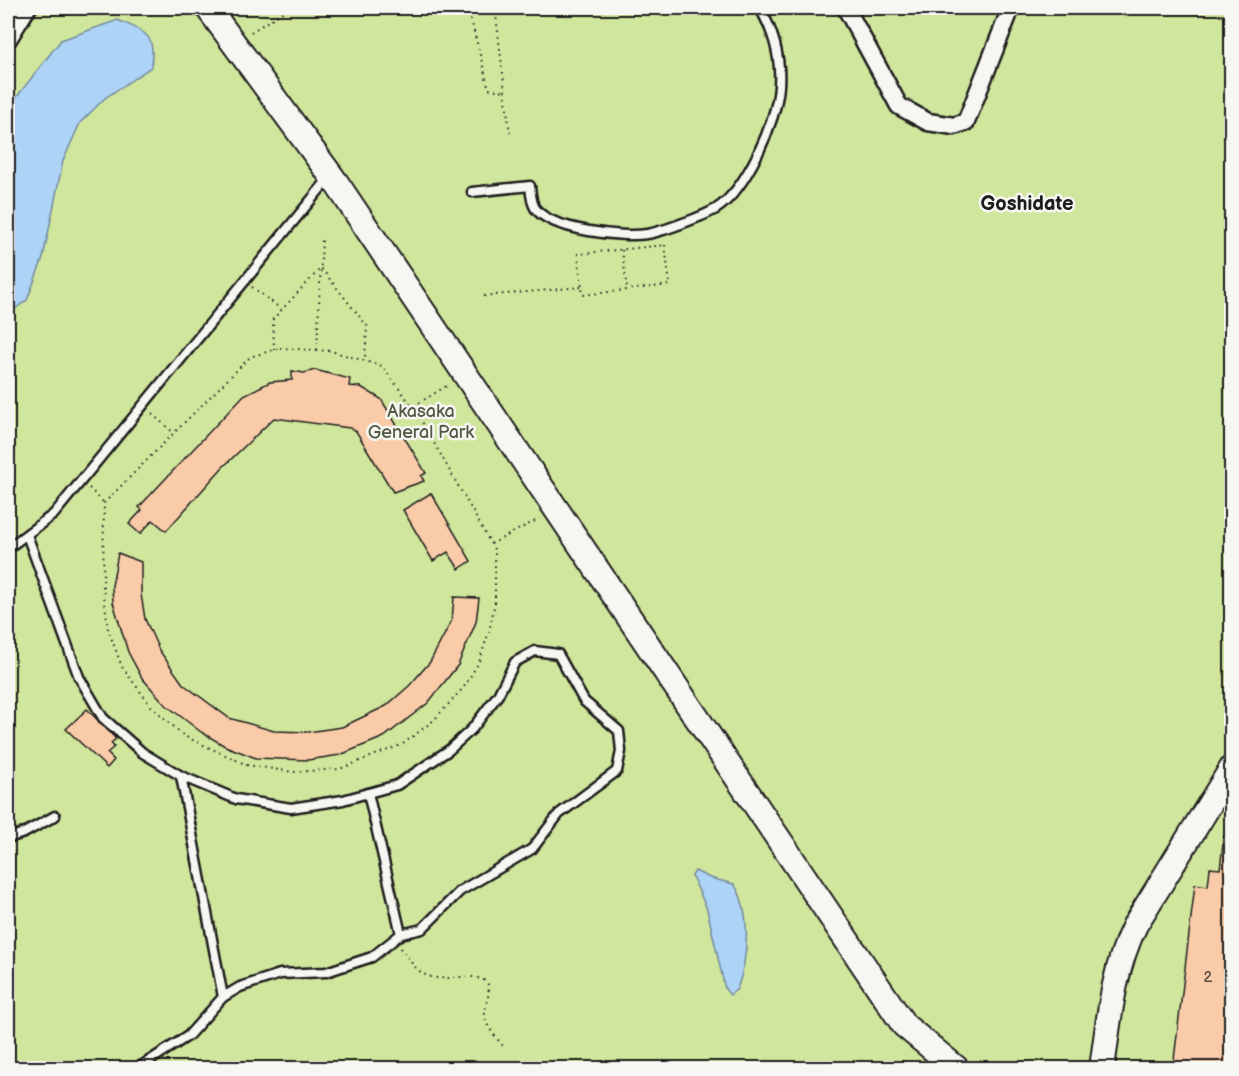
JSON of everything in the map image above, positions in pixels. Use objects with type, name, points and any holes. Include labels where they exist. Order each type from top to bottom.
[{"type":"street","points":[[8,39],[27,8]]},
{"type":"street","points":[[208,8],[331,175],[904,1025],[956,1068]]},
{"type":"street","points":[[846,8],[899,106],[928,122],[954,126],[966,122],[1011,8]]},
{"type":"street","points":[[1102,1068],[1116,971],[1124,948],[1135,925],[1232,768]]},
{"type":"lane","points":[[472,192],[530,186],[531,199],[537,210],[565,225],[599,234],[648,234],[716,208],[742,183],[758,151],[779,87],[777,52],[760,8]]},
{"type":"lane","points":[[8,548],[54,513],[331,175]]},
{"type":"lane","points":[[27,535],[79,677],[103,718],[143,753],[181,776],[236,799],[291,808],[397,785],[449,750],[472,729],[498,695],[515,662],[535,651],[558,654],[584,701],[619,732],[621,751],[617,771],[559,814],[532,849],[459,891],[422,929],[397,937],[372,957],[326,972],[280,975],[240,987],[223,996],[188,1036],[138,1068]]},
{"type":"lane","points":[[181,776],[223,996]]},
{"type":"lane","points":[[368,793],[397,937]]},
{"type":"lane","points":[[8,838],[24,833],[55,816]]},
{"type":"path","points":[[234,43],[289,8]]},
{"type":"path","points":[[473,8],[470,16],[489,89],[504,91]]},
{"type":"path","points":[[501,8],[496,15],[510,134]]},
{"type":"path","points":[[317,351],[322,240]]},
{"type":"path","points":[[665,245],[670,285],[583,294],[578,254],[622,250],[665,245]]},
{"type":"path","points":[[622,250],[627,289]]},
{"type":"path","points":[[274,350],[273,319],[321,268]]},
{"type":"path","points":[[321,268],[367,326],[365,359]]},
{"type":"path","points":[[244,281],[281,309]]},
{"type":"path","points":[[484,296],[581,287]]},
{"type":"path","points":[[274,350],[317,351],[365,359],[382,366],[413,406],[495,551],[495,602],[489,632],[479,662],[464,687],[434,720],[403,744],[340,768],[293,772],[247,765],[184,736],[151,706],[122,667],[104,609],[105,503],[250,357],[274,350]]},
{"type":"path","points":[[413,406],[465,374]]},
{"type":"path","points":[[143,406],[174,433]]},
{"type":"path","points":[[81,480],[105,503]]},
{"type":"path","points":[[491,544],[557,510]]},
{"type":"path","points":[[397,937],[422,973],[446,978],[473,976],[487,982],[490,990],[485,1014],[487,1023],[503,1046]]},
{"type":"green space","name":"Akasaka General Park","points":[[40,8],[1231,8],[1231,1068],[8,1068],[8,53]]},
{"type":"water","points":[[118,20],[147,36],[152,47],[151,67],[105,98],[80,123],[63,161],[43,258],[27,300],[8,314],[8,108],[61,40]]},
{"type":"water","points":[[695,871],[710,878],[734,884],[744,908],[746,950],[744,964],[737,989],[730,995],[725,989],[707,909],[692,876]]},
{"type":"building","points":[[315,370],[350,379],[349,386],[361,387],[381,399],[426,473],[421,476],[424,481],[393,492],[356,431],[350,428],[274,418],[222,468],[166,531],[153,520],[140,534],[129,524],[142,510],[139,507],[244,395],[270,382],[292,380],[292,371],[304,373]]},
{"type":"building","points":[[431,493],[471,561],[459,569],[448,552],[433,561],[403,510]]},
{"type":"building","points":[[118,553],[141,562],[141,594],[145,619],[159,650],[183,684],[229,718],[274,731],[308,732],[342,727],[386,706],[409,686],[430,662],[452,620],[454,597],[479,598],[476,622],[458,665],[428,703],[384,737],[340,755],[308,760],[256,758],[225,746],[201,732],[166,705],[142,678],[128,652],[113,602],[112,586]]},
{"type":"building","points":[[87,709],[116,739],[111,743],[114,747],[107,753],[114,760],[107,768],[66,729]]},
{"type":"building","points":[[1224,836],[1232,837],[1232,1068],[1173,1068],[1195,884],[1208,886],[1210,868],[1220,869]]},
{"type":"district","name":"Goshidate","points":[[1027,204]]}]
